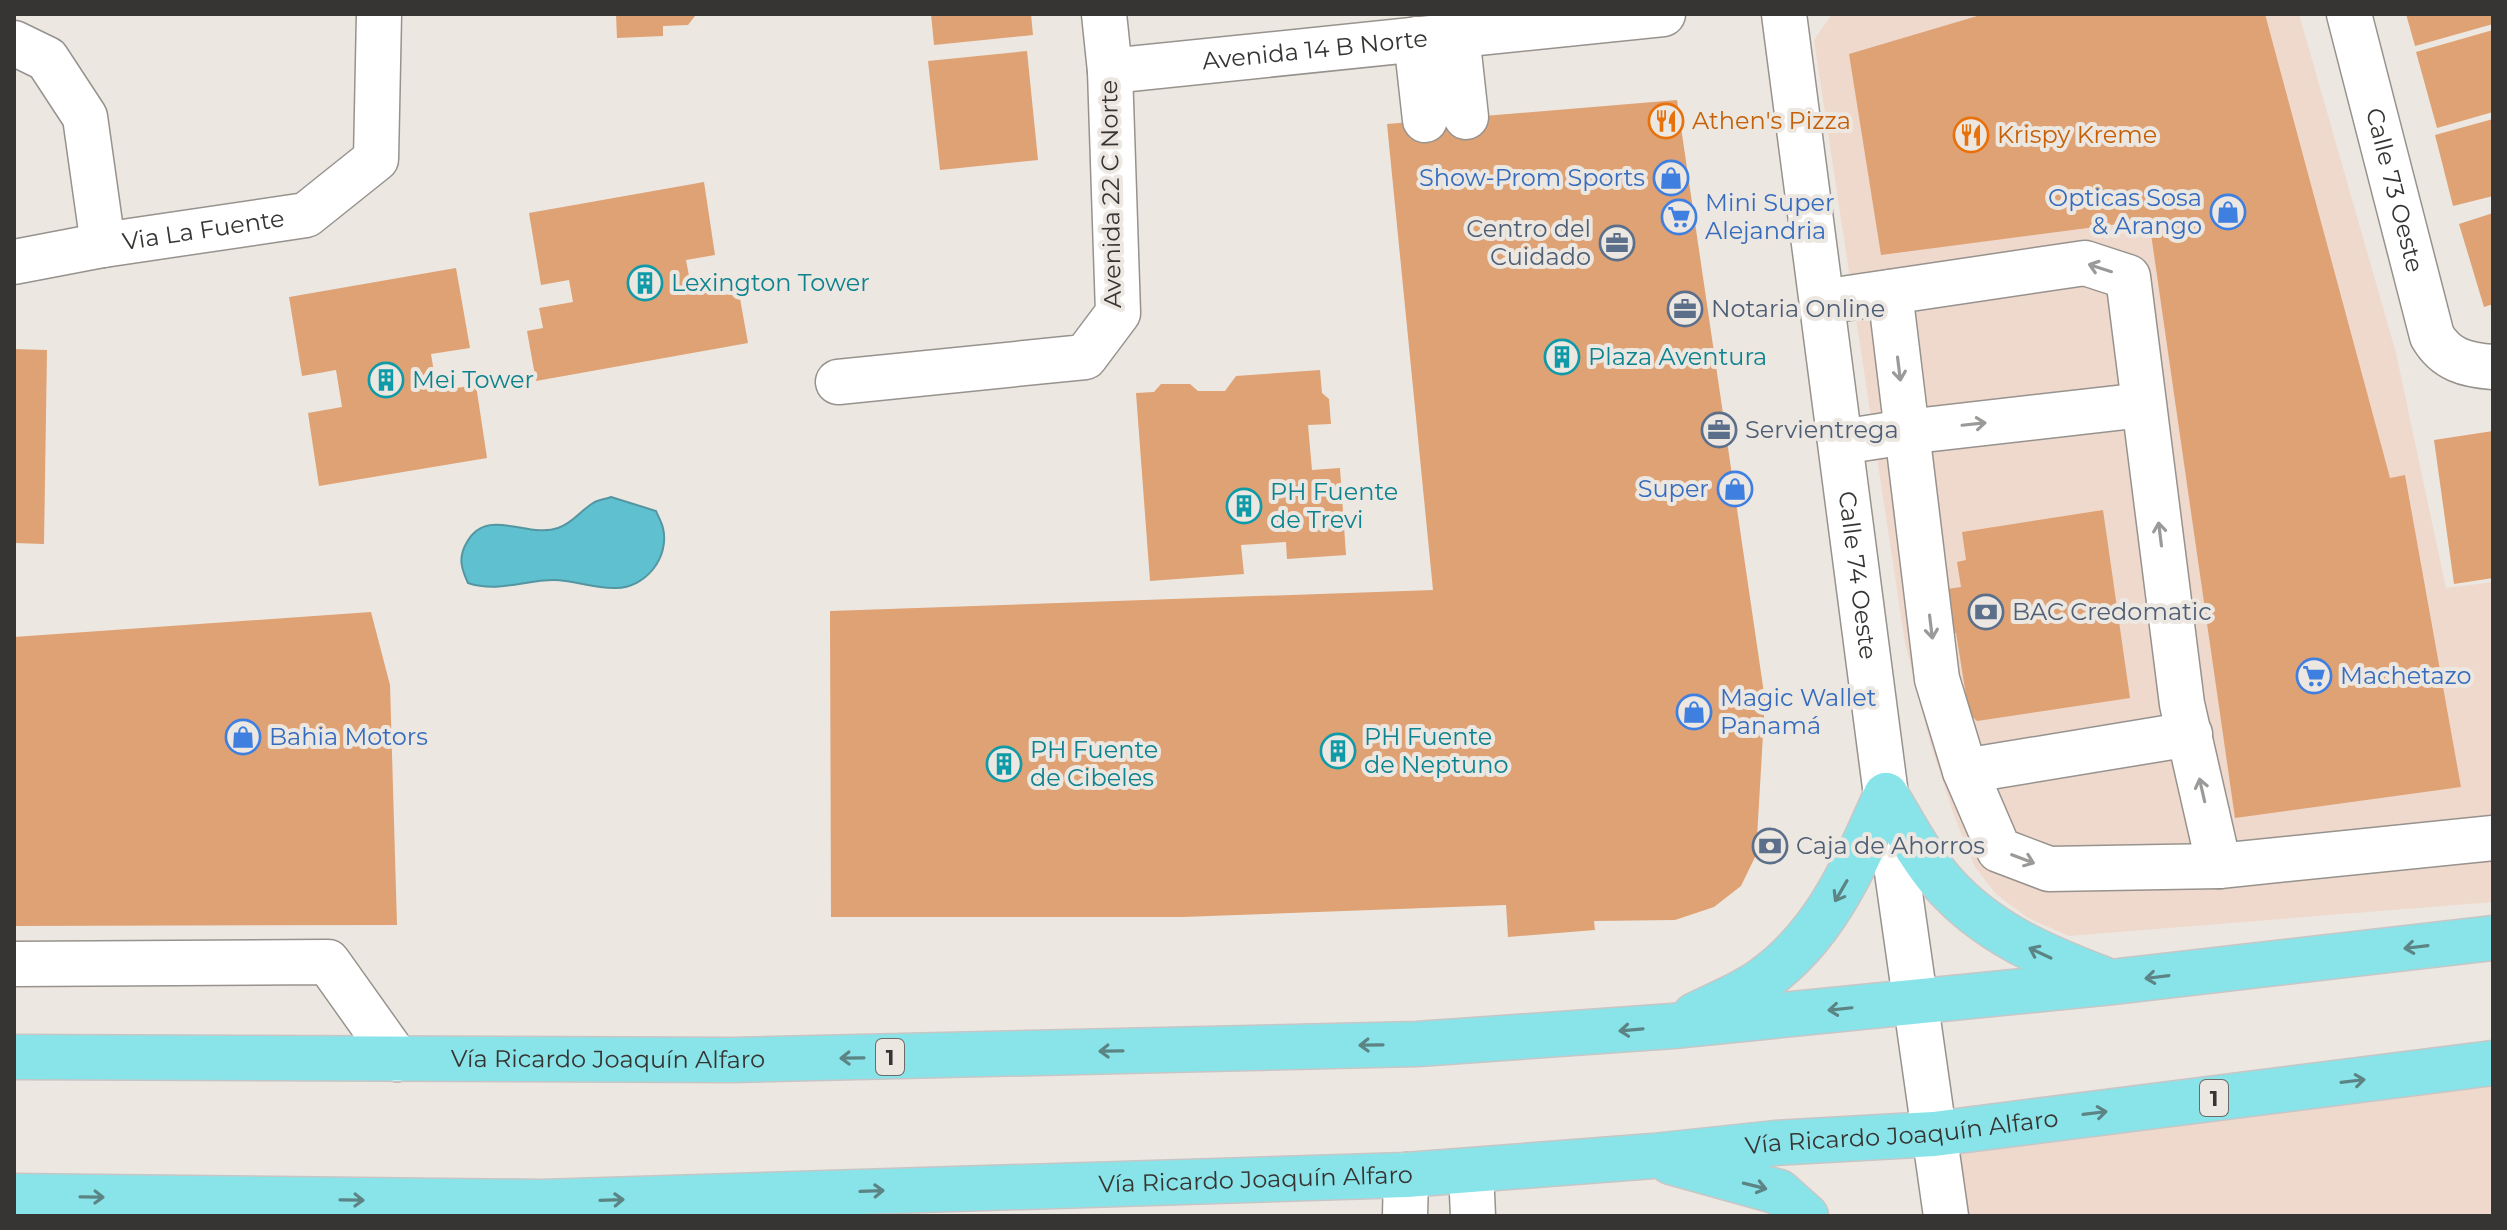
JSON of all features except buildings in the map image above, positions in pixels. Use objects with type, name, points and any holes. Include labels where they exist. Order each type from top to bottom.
[{"type":"main road","points":[[1886,795],[1943,883],[1974,914],[2042,956],[2112,982]]},
{"type":"main road","points":[[1673,1026],[1761,981],[1809,936],[1846,884],[1886,795]]},
{"type":"main road","name":"Vía Ricardo Joaquín Alfaro","points":[[14,1057],[733,1060],[1417,1044],[1673,1026],[2112,982],[2493,938]]},
{"type":"main road","name":"Vía Ricardo Joaquín Alfaro","points":[[14,1196],[542,1209],[1405,1196],[1471,1171],[1775,1143],[1934,1134],[2493,1063]]},
{"type":"main road","points":[[1653,1156],[1779,1192],[1806,1216]]},
{"type":"street","name":"Via La Fuente","points":[[14,262],[103,245],[306,215],[376,159],[379,14]]},
{"type":"street","name":"Avenida 22 C Norte","points":[[838,382],[1085,357],[1118,313],[1110,71],[1104,14]]},
{"type":"street","name":"Avenida 14 B Norte","points":[[1110,71],[1663,14]]},
{"type":"street","name":"Calle 74 Oeste","points":[[1784,14],[1886,795],[1946,1216]]},
{"type":"street","name":"Calle 73 Oeste","points":[[2349,14],[2432,336],[2440,350],[2472,363]]},
{"type":"street","points":[[1436,37],[1446,119]]},
{"type":"street","points":[[14,43],[47,59],[85,117],[103,245]]},
{"type":"street","points":[[1822,302],[2085,263],[2128,277],[2182,704],[2219,866]]},
{"type":"street","points":[[1890,292],[1937,679],[1965,771],[1999,850],[2049,869],[2219,866],[2493,838]]},
{"type":"street","points":[[1841,442],[2143,405]]},
{"type":"street","points":[[1965,771],[2190,734]]},
{"type":"street","points":[[14,964],[328,962],[397,1059]]},
{"type":"street","points":[[1471,1171],[1473,1216]]},
{"type":"shaded area","points":[[1832,14],[2299,14],[2396,353],[2446,588],[2493,582],[2493,902],[2069,936],[2028,918],[1996,894],[1975,867],[1931,746],[1905,643],[1814,40]]},
{"type":"shaded area","points":[[2493,1063],[2493,1216],[1946,1216],[1934,1134]]},
{"type":"water","points":[[611,497],[656,511],[662,526],[664,539],[659,560],[637,583],[616,588],[554,580],[490,587],[468,583],[462,558],[464,547],[475,532],[485,526],[497,525],[534,530],[558,528],[593,503]]},
{"type":"place","name":"Athen's Pizza","points":[[1666,121]]},
{"type":"place","name":"Krispy Kreme","points":[[1971,135]]},
{"type":"place","name":"Show-Prom Sports","points":[[1671,178]]},
{"type":"place","name":"Opticas Sosa & Arango","points":[[2228,212]]},
{"type":"place","name":"Mini Super Alejandria","points":[[1679,217]]},
{"type":"place","name":"Centro del Cuidado","points":[[1617,243]]},
{"type":"place","name":"Lexington Tower","points":[[645,283]]},
{"type":"place","name":"Notaria Online","points":[[1685,309]]},
{"type":"place","name":"Plaza Aventura","points":[[1562,357]]},
{"type":"place","name":"Mei Tower","points":[[386,380]]},
{"type":"place","name":"Servientrega","points":[[1719,430]]},
{"type":"place","name":"Super","points":[[1735,489]]},
{"type":"place","name":"PH Fuente de Trevi","points":[[1244,506]]},
{"type":"place","name":"BAC Credomatic","points":[[1986,612]]},
{"type":"place","name":"Machetazo","points":[[2314,676]]},
{"type":"place","name":"Magic Wallet Panamá","points":[[1694,712]]},
{"type":"place","name":"Bahia Motors","points":[[243,737]]},
{"type":"place","name":"PH Fuente de Neptuno","points":[[1338,751]]},
{"type":"place","name":"PH Fuente de Cibeles","points":[[1004,764]]},
{"type":"place","name":"Caja de Ahorros","points":[[1770,846]]}]
